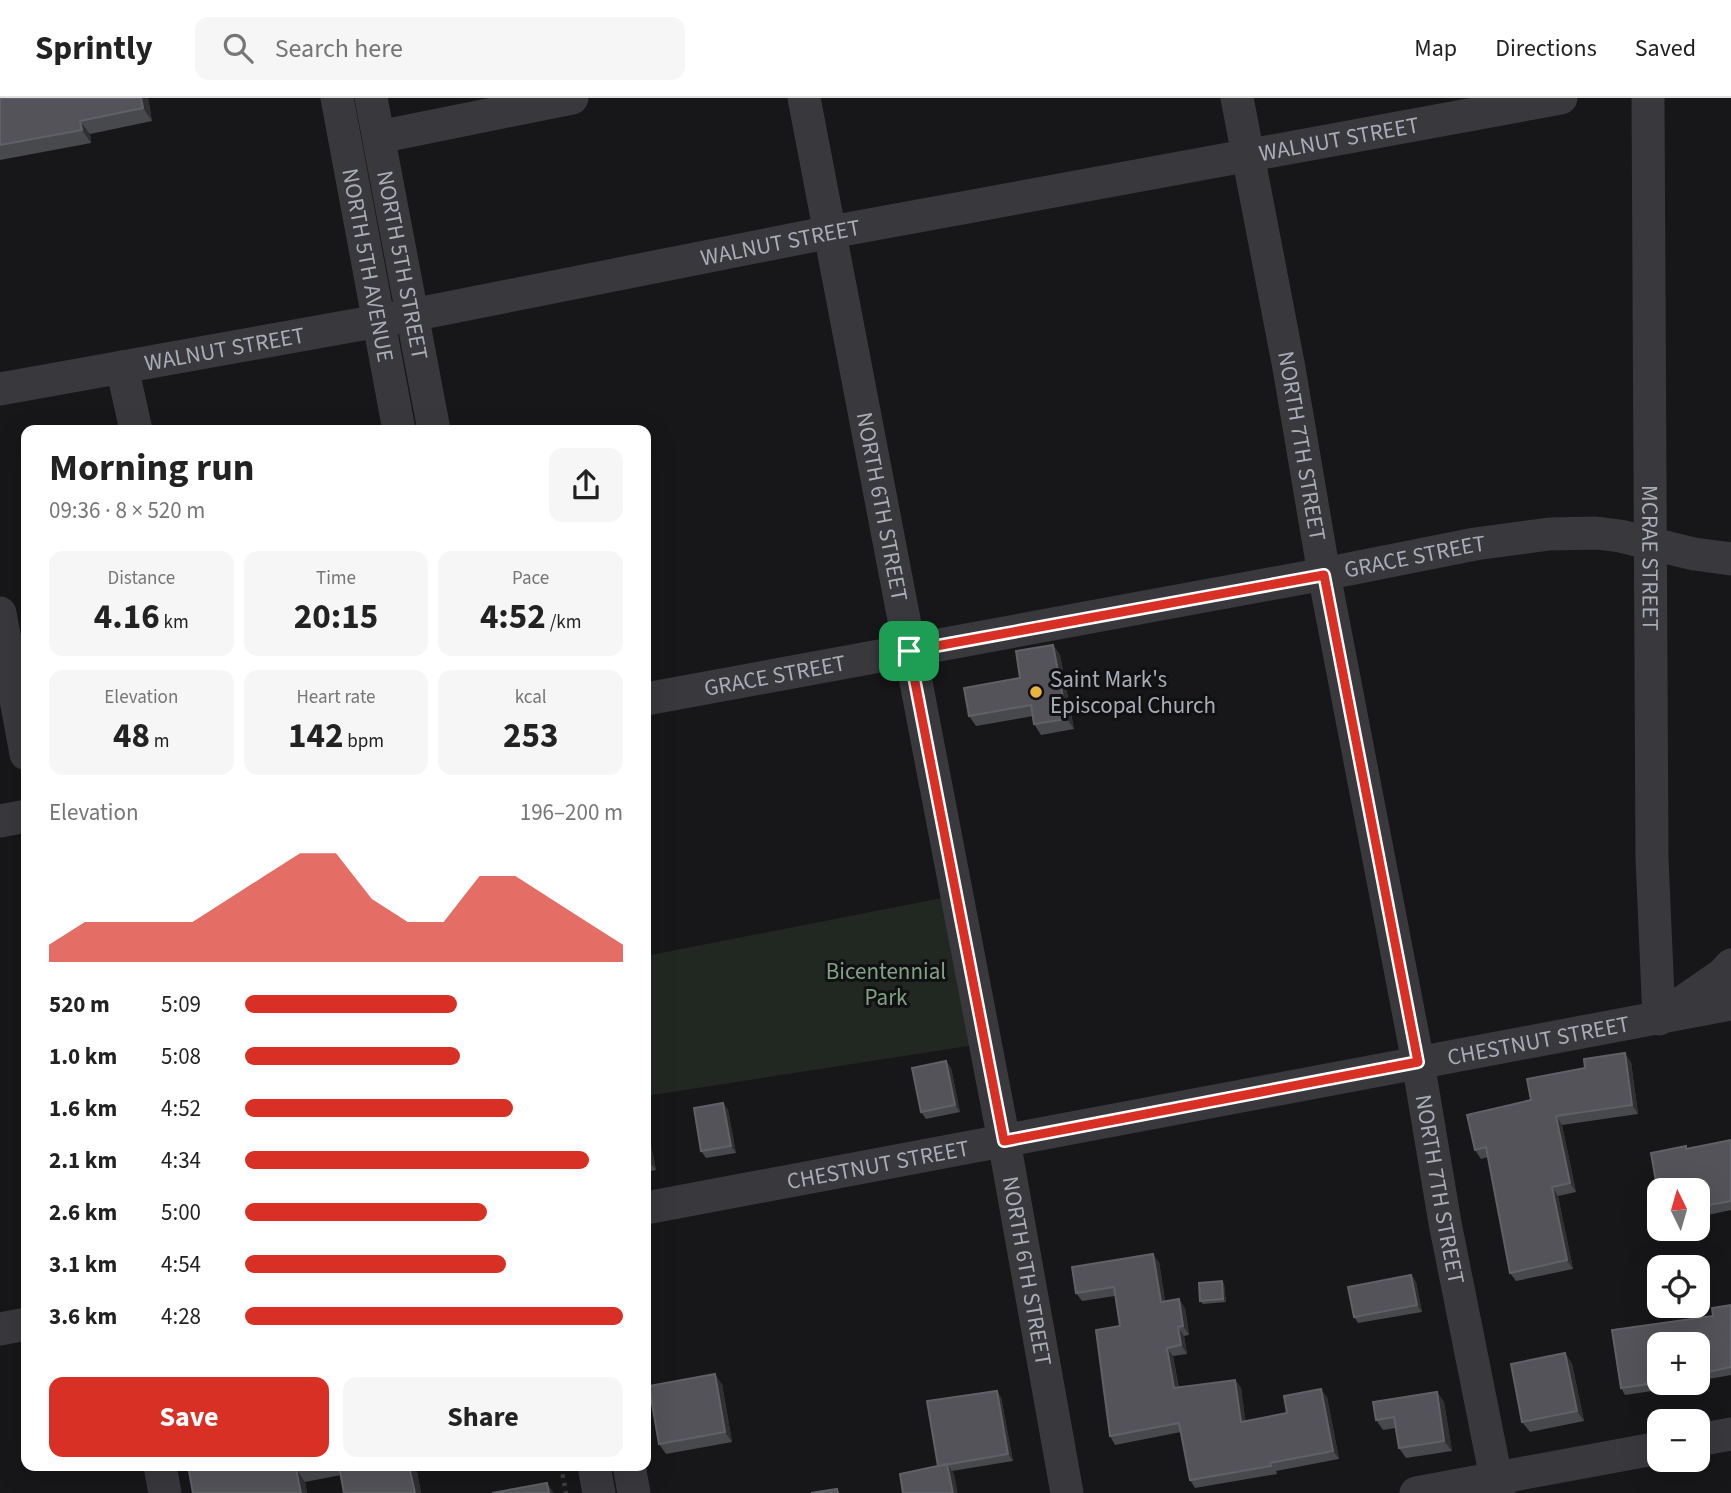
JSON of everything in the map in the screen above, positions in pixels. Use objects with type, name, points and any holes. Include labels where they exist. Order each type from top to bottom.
[{"type":"street","name":"NORTH 5TH AVENUE","points":[[337,98],[398,425]]},
{"type":"street","name":"NORTH 5TH STREET","points":[[372,98],[433,425]]},
{"type":"street","points":[[379,137],[572,98]]},
{"type":"street","name":"NORTH 6TH STREET","points":[[804,98],[1004,1141],[1067,1493]]},
{"type":"street","name":"NORTH 7TH STREET","points":[[1237,98],[1289,368],[1324,575],[1418,1062],[1445,1223],[1498,1485]]},
{"type":"street","name":"WALNUT STREET","points":[[0,389],[1561,98]]},
{"type":"street","name":"MCRAE STREET","points":[[1648,98],[1652,859],[1659,1019]]},
{"type":"street","points":[[122,367],[135,425]]},
{"type":"street","name":"GRACE STREET","points":[[651,698],[1324,575],[1475,544],[1549,534],[1595,533],[1731,559]]},
{"type":"street","points":[[10,628],[21,715]]},
{"type":"street","points":[[0,821],[21,817]]},
{"type":"street","points":[[1659,1019],[1723,974],[1731,965]]},
{"type":"street","name":"CHESTNUT STREET","points":[[651,1207],[1731,1004]]},
{"type":"street","points":[[0,1329],[21,1325]]},
{"type":"street","points":[[1710,1438],[1731,1434]]},
{"type":"street","points":[[1416,1493],[1498,1485],[1647,1451]]},
{"type":"street","points":[[161,1471],[165,1493]]},
{"type":"street","points":[[595,1471],[599,1493]]},
{"type":"street","points":[[630,1471],[634,1493]]},
{"type":"path","points":[[562,1471],[566,1493]]},
{"type":"green space","name":"Bicentennial Park","points":[[952,896],[981,1044],[651,1095],[651,955]]},
{"type":"building","points":[[0,98],[141,98],[143,108],[80,121],[82,130],[0,145]]},
{"type":"building","name":"Saint Mark's Episcopal Church","points":[[1053,645],[1067,719],[1034,724],[1031,705],[969,716],[964,688],[1020,678],[1016,651]]},
{"type":"building","points":[[1625,1053],[1632,1105],[1556,1116],[1570,1183],[1552,1187],[1567,1260],[1510,1273],[1486,1147],[1475,1150],[1467,1115],[1531,1100],[1527,1079],[1585,1068],[1584,1059]]},
{"type":"building","points":[[946,1061],[955,1105],[921,1112],[912,1068]]},
{"type":"building","points":[[723,1103],[731,1146],[701,1151],[694,1108]]},
{"type":"building","points":[[1731,1140],[1731,1201],[1710,1205],[1710,1178],[1655,1178],[1651,1153],[1686,1146],[1686,1149]]},
{"type":"building","points":[[1153,1254],[1161,1302],[1179,1299],[1183,1326],[1178,1327],[1181,1345],[1167,1348],[1174,1388],[1235,1380],[1241,1422],[1287,1413],[1284,1396],[1321,1389],[1333,1451],[1270,1463],[1271,1466],[1190,1480],[1179,1423],[1110,1436],[1096,1330],[1120,1326],[1114,1287],[1076,1293],[1072,1267]]},
{"type":"building","points":[[1411,1275],[1417,1305],[1354,1317],[1348,1287]]},
{"type":"building","points":[[1222,1281],[1223,1299],[1200,1301],[1199,1283]]},
{"type":"building","points":[[1731,1305],[1731,1367],[1710,1371],[1710,1332],[1647,1332],[1647,1384],[1621,1388],[1612,1330],[1710,1318],[1713,1316],[1712,1308]]},
{"type":"building","points":[[1565,1353],[1577,1411],[1522,1422],[1511,1364]]},
{"type":"building","points":[[715,1374],[725,1432],[659,1444],[651,1386]]},
{"type":"building","points":[[997,1391],[1008,1454],[938,1466],[927,1401]]},
{"type":"building","points":[[1437,1392],[1444,1441],[1399,1448],[1394,1417],[1376,1420],[1373,1402]]},
{"type":"building","points":[[947,1464],[953,1493],[903,1493],[900,1474]]},
{"type":"building","points":[[189,1471],[296,1471],[301,1493],[193,1493]]},
{"type":"building","points":[[340,1471],[410,1471],[415,1493],[344,1493]]},
{"type":"building","points":[[547,1483],[549,1493],[492,1493]]},
{"type":"building","points":[[837,1489],[838,1493],[811,1493]]},
{"type":"place","name":"Saint Mark's Episcopal Church","points":[[1036,692]]},
{"type":"route","points":[[1324,575],[1418,1062],[1004,1141],[909,651],[1324,575]]}]
